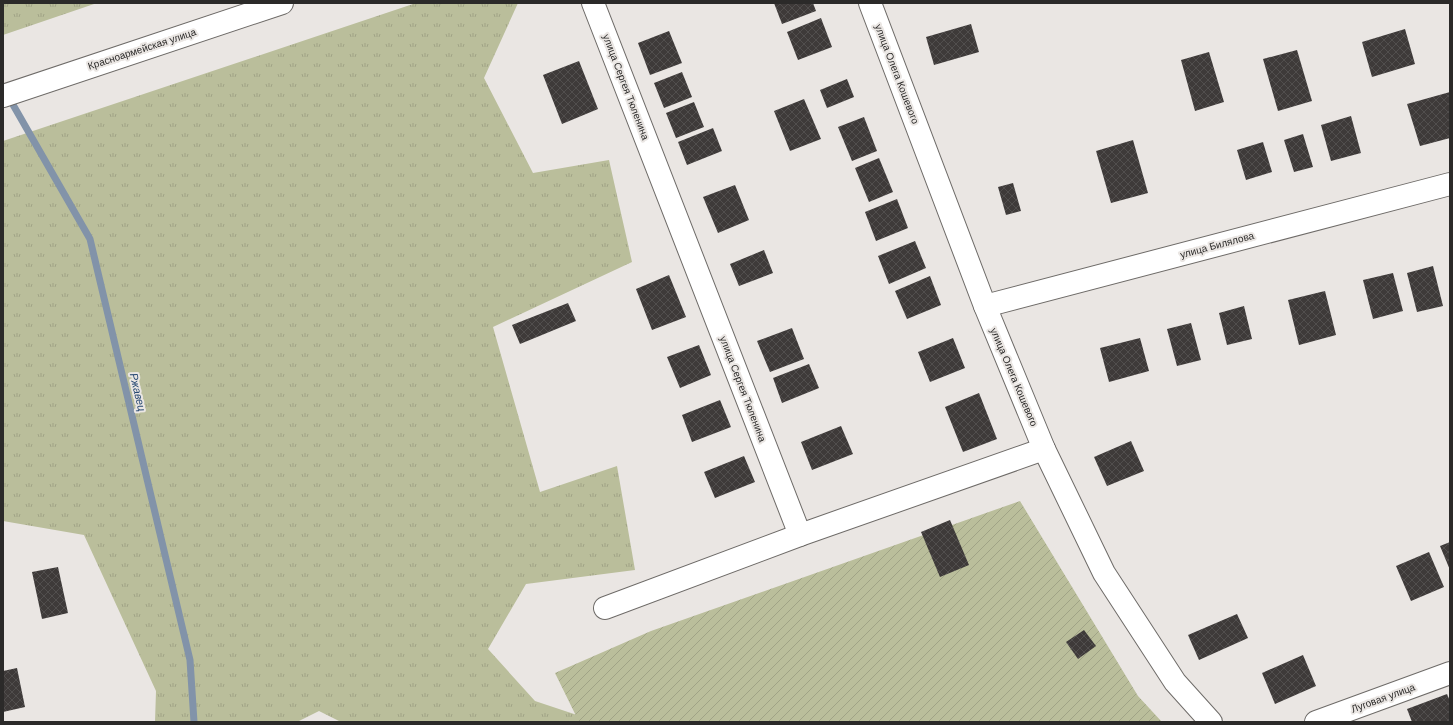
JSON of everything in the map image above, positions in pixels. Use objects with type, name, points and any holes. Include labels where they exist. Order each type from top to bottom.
[{"type":"street","name":"Красноармейская улица","points":[[3,96],[282,3]]},
{"type":"street","name":"улица Сергея Тюленина","points":[[593,3],[800,534]]},
{"type":"street","name":"улица Олега Кошевого","points":[[870,3],[985,306],[1044,449],[1104,573],[1175,682],[1211,722]]},
{"type":"street","name":"улица Билялова","points":[[985,306],[1450,184]]},
{"type":"street","points":[[605,608],[800,534],[1044,449]]},
{"type":"street","name":"Луговая улица","points":[[1316,722],[1450,673]]},
{"type":"green space","points":[[3,3],[97,3],[3,35]]},
{"type":"green space","points":[[416,3],[518,3],[484,78],[533,173],[609,160],[632,262],[493,327],[540,492],[617,466],[635,570],[526,584],[488,649],[535,701],[598,722],[341,722],[319,711],[297,722],[155,722],[156,691],[84,535],[3,521],[3,141]]},
{"type":"green space","points":[[1020,501],[1138,696],[1162,722],[579,722],[555,673],[651,631]]},
{"type":"building","points":[[774,3],[813,3],[816,11],[782,24]]},
{"type":"building","points":[[821,18],[832,47],[798,60],[787,32]]},
{"type":"building","points":[[971,24],[979,52],[934,65],[926,37]]},
{"type":"building","points":[[1405,29],[1415,64],[1372,77],[1362,42]]},
{"type":"building","points":[[669,31],[682,63],[650,75],[638,43]]},
{"type":"building","points":[[1297,50],[1312,101],[1278,111],[1263,59]]},
{"type":"building","points":[[1209,52],[1224,102],[1195,111],[1181,60]]},
{"type":"building","points":[[579,61],[598,109],[562,124],[543,75]]},
{"type":"building","points":[[682,72],[692,97],[664,108],[654,83]]},
{"type":"building","points":[[847,79],[854,97],[827,108],[820,90]]},
{"type":"building","points":[[1450,92],[1450,138],[1420,146],[1407,104]]},
{"type":"building","points":[[804,99],[821,139],[790,151],[774,111]]},
{"type":"building","points":[[694,102],[704,127],[676,138],[666,113]]},
{"type":"building","points":[[1351,116],[1361,153],[1331,161],[1321,125]]},
{"type":"building","points":[[864,117],[877,151],[852,161],[838,127]]},
{"type":"building","points":[[713,128],[722,151],[687,165],[678,142]]},
{"type":"building","points":[[1303,134],[1313,167],[1294,172],[1284,140]]},
{"type":"building","points":[[1133,140],[1148,193],[1111,203],[1096,151]]},
{"type":"building","points":[[1263,142],[1272,172],[1246,180],[1237,150]]},
{"type":"building","points":[[879,158],[893,192],[869,202],[855,168]]},
{"type":"building","points":[[1013,183],[1021,211],[1006,215],[998,187]]},
{"type":"building","points":[[735,185],[749,220],[718,233],[703,197]]},
{"type":"building","points":[[897,199],[908,228],[876,241],[865,212]]},
{"type":"building","points":[[915,241],[926,268],[889,284],[878,256]]},
{"type":"building","points":[[764,250],[773,273],[739,286],[730,264]]},
{"type":"building","points":[[1433,266],[1443,306],[1417,312],[1407,273]]},
{"type":"building","points":[[1393,273],[1403,311],[1373,319],[1363,280]]},
{"type":"building","points":[[669,275],[686,317],[652,330],[636,289]]},
{"type":"building","points":[[930,276],[941,305],[907,319],[895,291]]},
{"type":"building","points":[[1325,291],[1336,335],[1299,345],[1288,300]]},
{"type":"building","points":[[568,303],[576,321],[520,344],[512,325]]},
{"type":"building","points":[[1244,306],[1252,339],[1227,345],[1219,313]]},
{"type":"building","points":[[1191,323],[1201,360],[1177,366],[1167,329]]},
{"type":"building","points":[[792,328],[804,359],[770,372],[757,341]]},
{"type":"building","points":[[953,338],[965,368],[930,382],[918,352]]},
{"type":"building","points":[[1140,338],[1149,371],[1109,382],[1100,348]]},
{"type":"building","points":[[699,345],[711,375],[680,388],[667,357]]},
{"type":"building","points":[[809,364],[819,388],[782,403],[773,378]]},
{"type":"building","points":[[979,393],[997,439],[963,452],[945,407]]},
{"type":"building","points":[[720,400],[731,427],[692,442],[682,415]]},
{"type":"building","points":[[841,426],[853,454],[812,470],[801,442]]},
{"type":"building","points":[[1131,441],[1144,471],[1107,486],[1094,457]]},
{"type":"building","points":[[744,456],[755,482],[715,498],[704,472]]},
{"type":"building","points":[[950,520],[969,565],[940,577],[921,532]]},
{"type":"building","points":[[1450,542],[1450,570],[1440,546]]},
{"type":"building","points":[[1429,552],[1444,587],[1411,601],[1396,566]]},
{"type":"building","points":[[58,567],[68,613],[42,619],[32,572]]},
{"type":"building","points":[[1237,614],[1248,638],[1199,660],[1188,635]]},
{"type":"building","points":[[1084,630],[1096,646],[1078,659],[1066,642]]},
{"type":"building","points":[[1303,655],[1316,686],[1275,704],[1262,673]]},
{"type":"building","points":[[17,668],[25,707],[3,712],[3,671]]},
{"type":"building","points":[[1447,694],[1450,701],[1450,722],[1412,722],[1407,709]]},
{"type":"waterway","name":"Ржавец","points":[[8,96],[90,239],[190,660],[194,722]]}]
